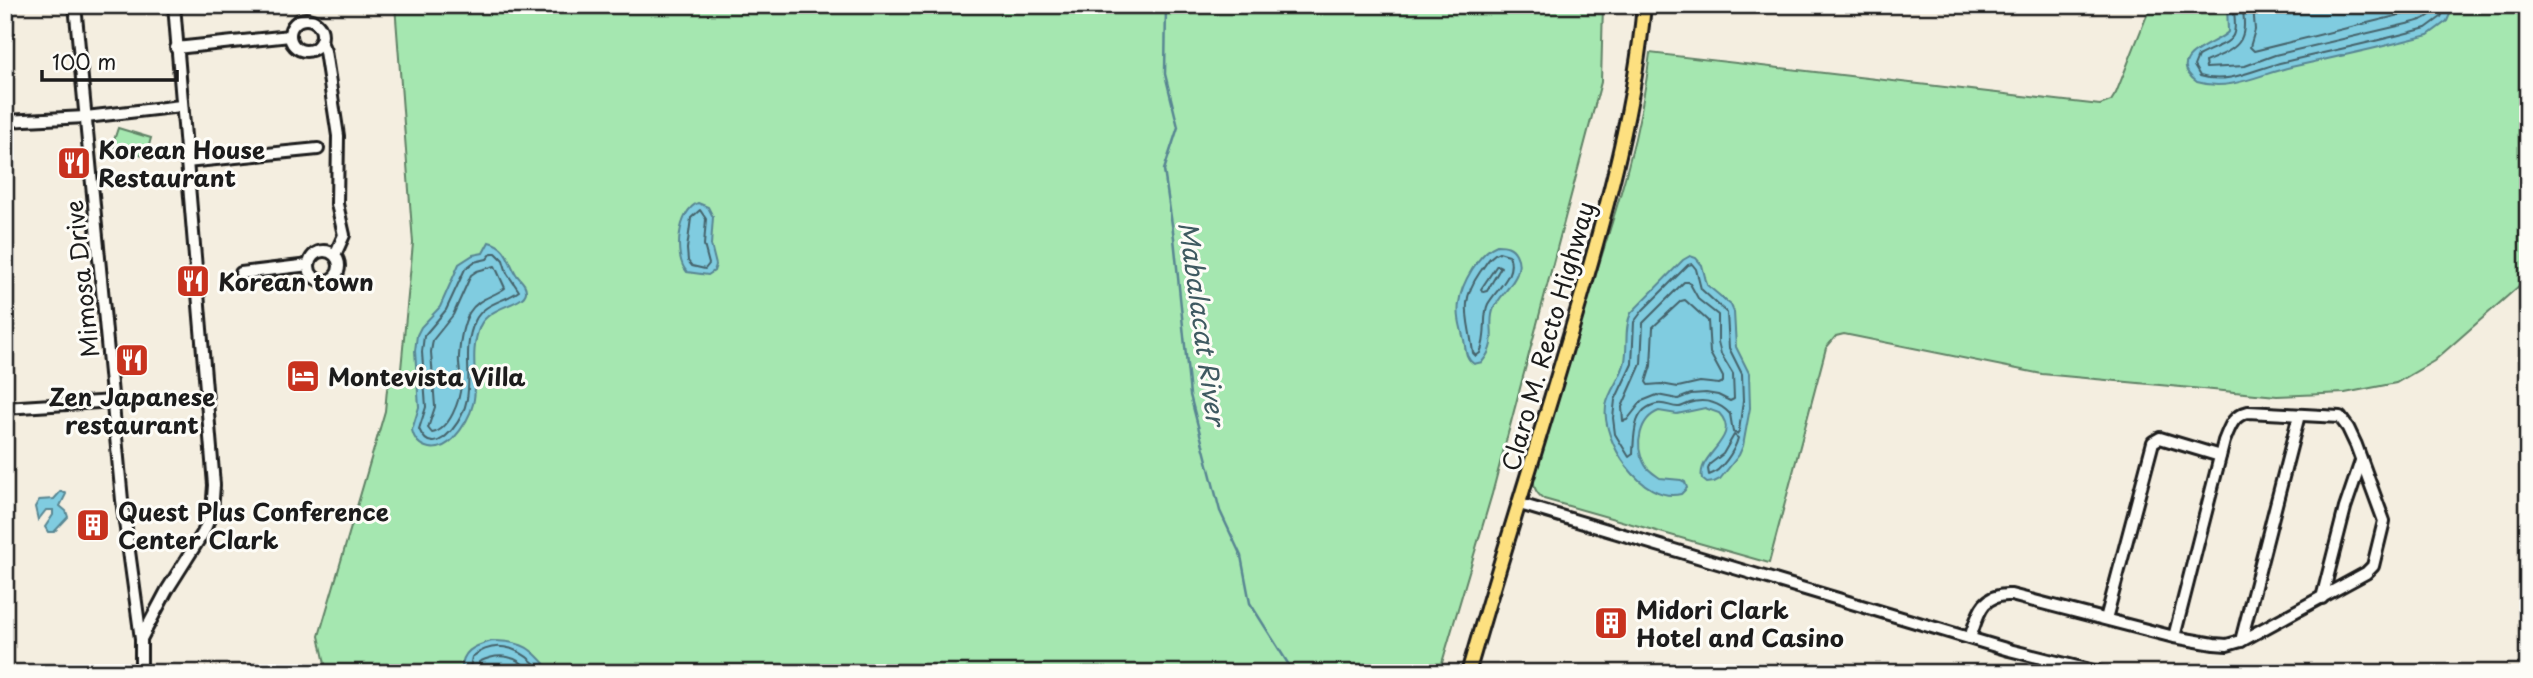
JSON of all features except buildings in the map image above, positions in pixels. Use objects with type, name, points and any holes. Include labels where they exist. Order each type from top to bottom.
[{"type":"main road","name":"Claro M. Recto Highway","points":[[1468,673],[1608,202],[1632,90],[1644,5]]},
{"type":"street","name":"Mimosa Drive","points":[[75,5],[122,500],[141,639],[141,673]]},
{"type":"street","points":[[141,639],[167,590],[203,533],[212,512],[214,485],[174,5]]},
{"type":"street","points":[[321,42],[314,49],[303,51],[294,46],[290,36],[296,22],[312,19],[320,26],[338,136],[337,204],[344,235],[335,255],[339,269],[330,280],[315,279],[309,265],[313,256],[321,251],[335,255]]},
{"type":"street","points":[[176,48],[290,36]]},
{"type":"street","points":[[5,121],[86,117],[181,106]]},
{"type":"street","points":[[186,163],[318,149]]},
{"type":"street","points":[[241,273],[309,265]]},
{"type":"street","points":[[5,408],[114,401]]},
{"type":"street","points":[[1970,638],[1981,608],[1998,594],[2174,636],[2227,645],[2241,641],[2366,573],[2372,566],[2384,521],[2348,428],[2340,417],[2248,412],[2233,419],[2220,456],[2174,636]]},
{"type":"street","points":[[2241,641],[2299,415]]},
{"type":"street","points":[[2106,619],[2153,442],[2160,438],[2220,456]]},
{"type":"street","points":[[2322,598],[2345,508],[2361,461]]},
{"type":"street","points":[[1520,504],[1970,638],[2102,673]]},
{"type":"green space","points":[[395,5],[1603,5],[1601,82],[1492,494],[1439,673],[327,673],[319,636],[385,411],[387,389],[401,369],[413,243]]},
{"type":"green space","points":[[2151,5],[2528,5],[2528,278],[2434,361],[2396,383],[2345,393],[2277,396],[2042,374],[1844,334],[1836,336],[1826,348],[1769,563],[1544,499],[1538,494],[1534,485],[1534,473],[1620,196],[1635,140],[1650,53],[2100,105],[2111,101],[2116,93]]},
{"type":"green space","points":[[118,128],[151,138],[146,156],[112,146]]},
{"type":"water","points":[[2227,5],[2454,5],[2447,21],[2428,35],[2291,67],[2245,81],[2221,85],[2197,82],[2188,73],[2186,65],[2196,52],[2228,32]]},
{"type":"water","points":[[698,203],[708,207],[713,217],[711,245],[716,265],[714,271],[708,275],[687,272],[680,256],[682,224],[691,207]]},
{"type":"water","points":[[489,242],[503,250],[526,292],[519,300],[484,319],[474,355],[475,395],[472,409],[451,441],[439,448],[429,448],[418,442],[412,430],[419,407],[415,351],[417,335],[440,307],[459,264],[473,255],[483,253]]},
{"type":"water","points":[[1497,245],[1508,246],[1514,251],[1519,262],[1518,269],[1494,308],[1491,320],[1492,340],[1487,354],[1482,362],[1474,364],[1466,354],[1460,322],[1460,295],[1478,261]]},
{"type":"water","points":[[1690,256],[1702,265],[1707,285],[1731,305],[1734,312],[1736,347],[1749,373],[1750,408],[1739,455],[1720,479],[1707,483],[1702,479],[1702,470],[1726,430],[1725,422],[1719,413],[1705,408],[1677,414],[1659,411],[1647,420],[1639,440],[1645,465],[1660,478],[1685,482],[1687,488],[1681,494],[1666,495],[1639,480],[1627,467],[1610,436],[1606,406],[1623,367],[1631,313]]},
{"type":"water","points":[[61,491],[66,494],[60,506],[68,517],[54,532],[48,532],[45,527],[53,515],[53,510],[46,510],[38,520],[35,507],[39,500],[54,499]]},
{"type":"water","points":[[492,641],[512,642],[526,648],[539,657],[552,673],[462,673],[466,655],[479,645]]},
{"type":"waterway","name":"Mabalacat River","points":[[1166,5],[1165,74],[1178,127],[1164,170],[1174,238],[1190,395],[1220,511],[1241,556],[1250,603],[1294,673]]},
{"type":"place","name":"Korean House Restaurant","points":[[74,163]]},
{"type":"place","name":"Korean town","points":[[193,281]]},
{"type":"place","name":"Zen Japanese restaurant","points":[[132,360]]},
{"type":"place","name":"Montevista Villa","points":[[303,376]]},
{"type":"place","name":"Quest Plus Conference Center Clark","points":[[93,525]]},
{"type":"place","name":"Midori Clark Hotel and Casino","points":[[1611,623]]}]
